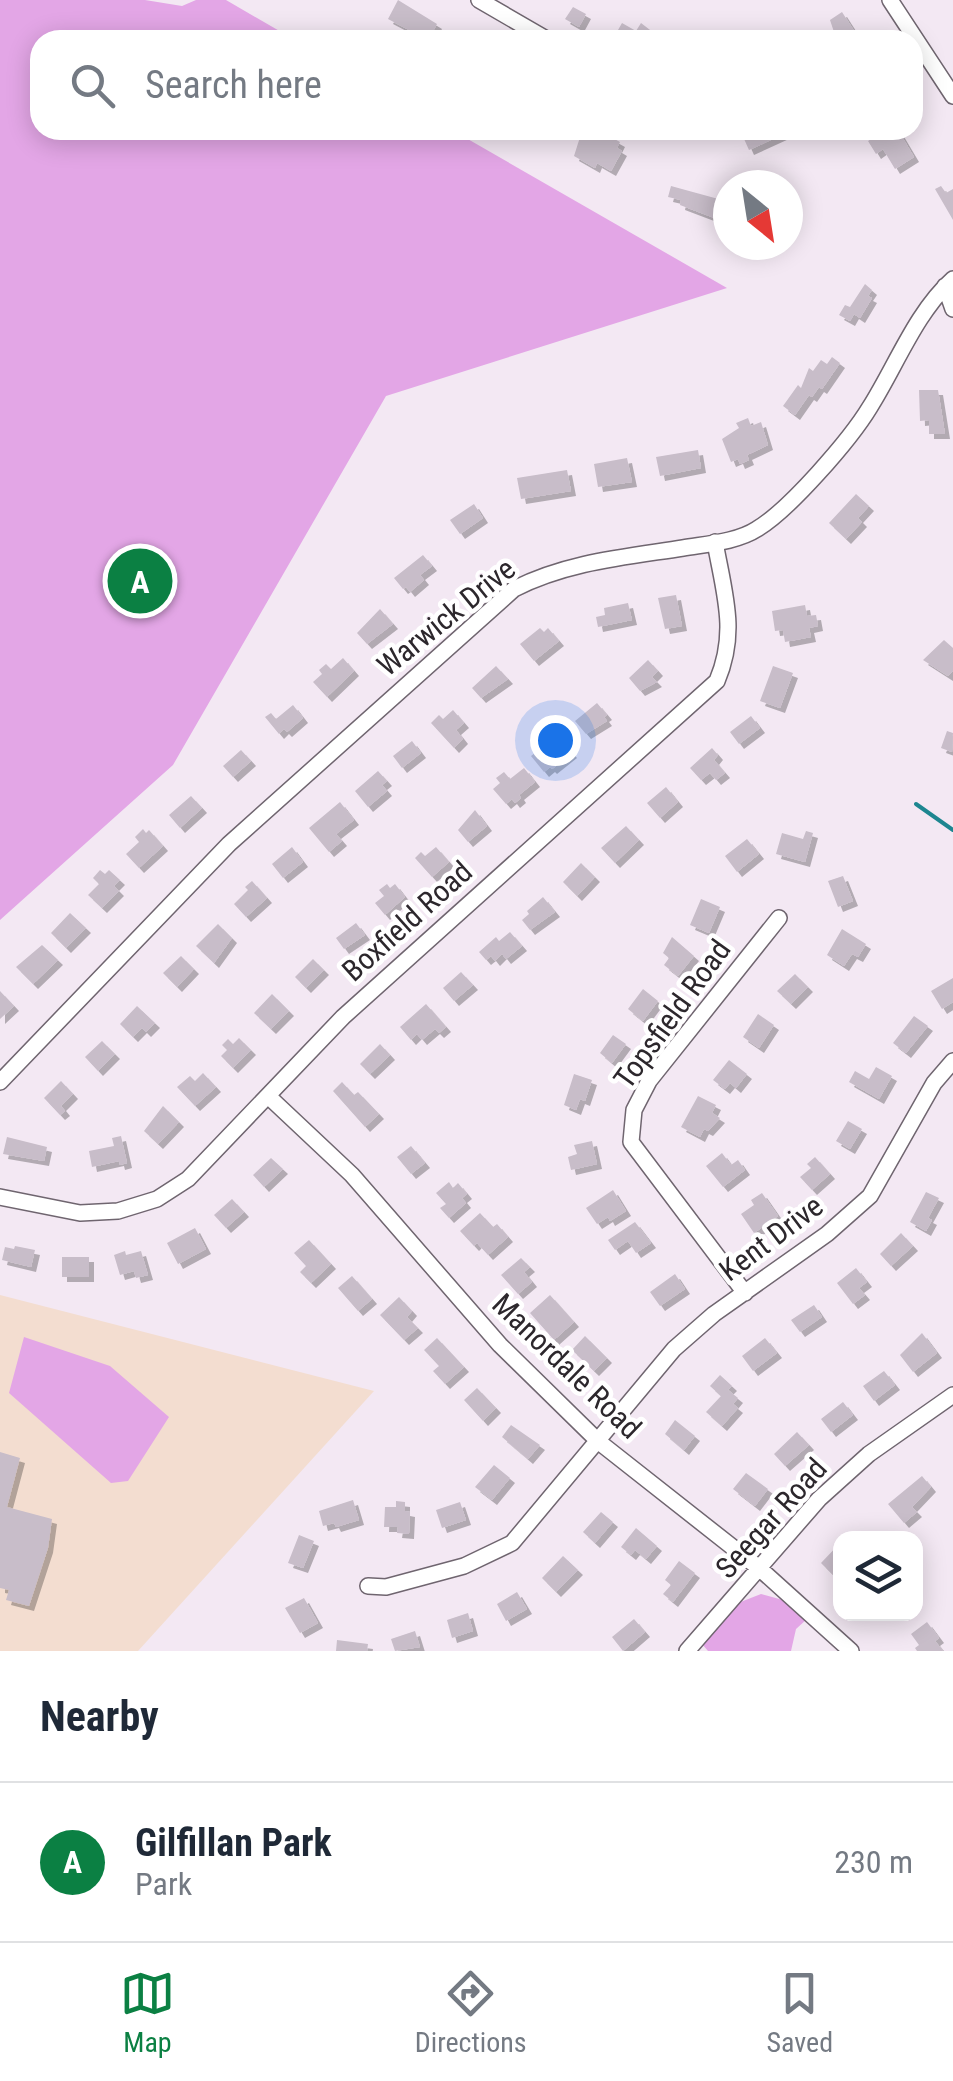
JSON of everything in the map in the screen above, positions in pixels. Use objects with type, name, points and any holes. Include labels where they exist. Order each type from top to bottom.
[{"type":"street","points":[[479,0],[531,30]]},
{"type":"street","points":[[890,0],[910,30]]},
{"type":"street","points":[[923,50],[953,96]]},
{"type":"street","points":[[949,283],[953,308]]},
{"type":"street","name":"Warwick Drive","points":[[0,1082],[228,844],[514,589],[546,573],[578,565],[753,532],[781,512],[868,410],[909,339],[949,283]]},
{"type":"street","name":"Boxfield Road","points":[[0,1196],[80,1214],[118,1210],[156,1199],[188,1179],[357,1004],[717,681],[730,636],[716,542]]},
{"type":"street","name":"Topsfield Road","points":[[744,1293],[631,1142],[634,1110],[649,1082],[778,918]]},
{"type":"street","name":"Kent Drive","points":[[368,1586],[386,1586],[464,1566],[512,1543],[674,1349],[827,1234],[870,1196],[934,1082],[953,1061]]},
{"type":"street","name":"Manordale Road","points":[[268,1096],[352,1175],[500,1345],[599,1442],[759,1568],[852,1651]]},
{"type":"street","name":"Seegar Road","points":[[687,1651],[818,1499],[870,1454],[953,1396]]},
{"type":"shaded area","points":[[0,0],[145,0],[182,6],[196,0],[226,0],[278,30],[30,30],[30,140],[469,140],[727,288],[386,396],[173,765],[0,920]]},
{"type":"shaded area","points":[[0,1295],[374,1391],[138,1651],[0,1651]]},
{"type":"shaded area","points":[[24,1337],[110,1366],[169,1417],[128,1481],[111,1483],[9,1393]]},
{"type":"shaded area","points":[[761,1594],[783,1600],[807,1619],[796,1629],[791,1651],[708,1651],[702,1644],[738,1603]]},
{"type":"building","points":[[398,0],[437,24],[434,30],[409,30],[388,19]]},
{"type":"building","points":[[573,7],[586,14],[579,27],[565,19]]},
{"type":"building","points":[[842,12],[854,30],[833,30],[830,20]]},
{"type":"building","points":[[579,140],[616,140],[620,142],[617,148],[622,151],[611,171],[597,163],[595,168],[574,156]]},
{"type":"building","points":[[744,140],[771,140],[749,150]]},
{"type":"building","points":[[904,140],[914,157],[895,169],[883,149],[876,154],[868,141]]},
{"type":"building","points":[[671,186],[713,198],[713,217],[680,205],[681,200],[668,197]]},
{"type":"building","points":[[941,186],[946,193],[953,189],[953,220],[935,189]]},
{"type":"building","points":[[865,284],[872,290],[868,296],[872,298],[860,318],[854,314],[850,321],[839,315],[845,305],[850,307]]},
{"type":"building","points":[[832,357],[840,363],[822,389],[819,387],[812,397],[809,395],[795,415],[783,406],[798,385],[801,388],[809,368],[813,371],[821,360],[827,364]]},
{"type":"building","points":[[919,390],[938,390],[945,434],[929,434],[929,420],[920,421]]},
{"type":"building","points":[[748,418],[751,426],[761,422],[768,445],[747,455],[749,460],[731,462],[722,439],[739,428],[736,423]]},
{"type":"building","points":[[698,450],[701,468],[660,476],[656,457]]},
{"type":"building","points":[[627,458],[632,482],[598,487],[594,464]]},
{"type":"building","points":[[567,470],[571,491],[521,499],[517,478]]},
{"type":"building","points":[[856,494],[869,506],[858,518],[862,522],[846,539],[829,523]]},
{"type":"building","points":[[474,504],[483,518],[460,534],[450,520]]},
{"type":"building","points":[[423,555],[432,566],[420,575],[424,580],[410,592],[406,587],[403,589],[394,578]]},
{"type":"building","points":[[676,595],[682,626],[665,629],[658,598]]},
{"type":"building","points":[[628,603],[632,620],[598,627],[596,617],[605,615],[604,608]]},
{"type":"building","points":[[805,605],[807,616],[816,615],[818,626],[809,628],[811,637],[785,642],[783,630],[775,631],[772,611]]},
{"type":"building","points":[[380,609],[393,624],[367,644],[357,633]]},
{"type":"building","points":[[540,628],[544,632],[548,628],[559,641],[534,661],[520,644]]},
{"type":"building","points":[[944,640],[953,648],[953,671],[948,676],[923,660]]},
{"type":"building","points":[[343,658],[354,671],[327,697],[313,682],[326,664],[331,669]]},
{"type":"building","points":[[648,660],[658,671],[652,677],[657,682],[640,691],[629,678]]},
{"type":"building","points":[[496,666],[508,679],[481,698],[472,688]]},
{"type":"building","points":[[773,666],[793,673],[780,708],[760,701]]},
{"type":"building","points":[[597,703],[607,721],[586,734],[575,721]]},
{"type":"building","points":[[293,705],[303,718],[279,734],[265,717],[271,713],[276,719]]},
{"type":"building","points":[[453,710],[464,723],[456,730],[463,739],[454,748],[431,723]]},
{"type":"building","points":[[751,716],[760,728],[739,744],[730,732]]},
{"type":"building","points":[[947,731],[953,733],[952,752],[941,748]]},
{"type":"building","points":[[560,740],[572,753],[544,772],[531,756],[539,750],[543,755]]},
{"type":"building","points":[[412,741],[421,753],[402,768],[393,756]]},
{"type":"building","points":[[712,748],[718,755],[714,760],[725,773],[716,780],[710,773],[701,780],[690,768]]},
{"type":"building","points":[[241,750],[251,761],[233,777],[223,766]]},
{"type":"building","points":[[524,768],[535,782],[515,803],[512,799],[506,804],[493,789],[500,783],[496,778],[504,772],[510,779]]},
{"type":"building","points":[[378,771],[387,781],[382,785],[387,791],[368,807],[355,791]]},
{"type":"building","points":[[666,787],[678,802],[660,818],[647,803]]},
{"type":"building","points":[[191,796],[202,808],[180,828],[169,815]]},
{"type":"building","points":[[340,802],[354,820],[336,834],[342,841],[329,852],[309,828]]},
{"type":"building","points":[[475,810],[487,826],[468,842],[458,830]]},
{"type":"building","points":[[626,826],[639,840],[615,863],[601,848]]},
{"type":"building","points":[[143,829],[146,833],[149,830],[163,846],[139,868],[126,854],[139,842],[135,837]]},
{"type":"building","points":[[806,831],[813,833],[805,862],[776,854],[782,833],[803,839]]},
{"type":"building","points":[[747,839],[759,854],[737,872],[725,856]]},
{"type":"building","points":[[292,847],[303,862],[283,878],[272,864]]},
{"type":"building","points":[[436,847],[449,862],[432,877],[415,858]]},
{"type":"building","points":[[581,863],[595,877],[577,896],[563,882]]},
{"type":"building","points":[[100,870],[105,874],[109,870],[120,880],[114,886],[119,891],[102,908],[88,895],[99,884],[93,878]]},
{"type":"building","points":[[843,876],[853,901],[838,907],[828,881]]},
{"type":"building","points":[[252,881],[267,898],[246,917],[234,904]]},
{"type":"building","points":[[387,884],[390,888],[395,884],[405,897],[385,915],[375,903],[384,896],[379,890]]},
{"type":"building","points":[[543,897],[555,912],[530,930],[522,920]]},
{"type":"building","points":[[701,899],[720,907],[709,933],[690,925]]},
{"type":"building","points":[[70,913],[86,928],[66,948],[51,933]]},
{"type":"building","points":[[356,923],[365,935],[344,949],[336,938]]},
{"type":"building","points":[[218,924],[232,938],[214,963],[196,946]]},
{"type":"building","points":[[842,929],[866,944],[858,957],[852,954],[844,966],[827,955]]},
{"type":"building","points":[[510,932],[522,946],[506,959],[502,954],[495,961],[491,956],[486,960],[479,952],[496,937],[499,941]]},
{"type":"building","points":[[672,937],[694,956],[678,976],[664,965],[669,958],[663,953]]},
{"type":"building","points":[[42,945],[58,960],[33,984],[16,967]]},
{"type":"building","points":[[181,956],[194,969],[177,987],[163,973]]},
{"type":"building","points":[[313,959],[324,970],[306,988],[295,977]]},
{"type":"building","points":[[461,972],[473,985],[454,1001],[443,988]]},
{"type":"building","points":[[795,974],[808,987],[791,1004],[777,991]]},
{"type":"building","points":[[953,978],[953,1002],[942,1009],[931,991]]},
{"type":"building","points":[[643,989],[658,1001],[643,1021],[628,1009]]},
{"type":"building","points":[[0,991],[14,1006],[0,1019]]},
{"type":"building","points":[[272,994],[289,1011],[271,1029],[254,1013]]},
{"type":"building","points":[[426,1004],[446,1027],[439,1033],[435,1029],[422,1040],[417,1034],[411,1040],[400,1027]]},
{"type":"building","points":[[137,1006],[155,1023],[133,1037],[120,1024]]},
{"type":"building","points":[[758,1014],[774,1025],[759,1048],[743,1037]]},
{"type":"building","points":[[914,1016],[928,1026],[906,1053],[893,1043]]},
{"type":"building","points":[[613,1035],[626,1044],[612,1063],[600,1053]]},
{"type":"building","points":[[239,1038],[251,1050],[233,1068],[221,1056],[227,1050],[222,1045],[228,1039],[233,1044]]},
{"type":"building","points":[[102,1041],[115,1054],[98,1071],[85,1057]]},
{"type":"building","points":[[380,1044],[390,1055],[370,1074],[360,1064]]},
{"type":"building","points":[[729,1060],[747,1074],[736,1088],[730,1083],[725,1089],[713,1080]]},
{"type":"building","points":[[876,1067],[892,1076],[879,1099],[849,1082],[855,1071],[869,1079]]},
{"type":"building","points":[[203,1073],[216,1087],[195,1106],[177,1087],[190,1076],[195,1081]]},
{"type":"building","points":[[574,1074],[592,1080],[585,1101],[580,1099],[576,1110],[564,1105]]},
{"type":"building","points":[[61,1081],[73,1094],[61,1106],[65,1111],[60,1115],[44,1098]]},
{"type":"building","points":[[342,1082],[379,1114],[365,1127],[333,1091]]},
{"type":"building","points":[[698,1096],[716,1105],[712,1113],[720,1118],[708,1131],[704,1129],[700,1137],[681,1127]]},
{"type":"building","points":[[163,1106],[179,1122],[158,1144],[144,1131]]},
{"type":"building","points":[[848,1121],[862,1129],[850,1149],[836,1141]]},
{"type":"building","points":[[121,1136],[127,1163],[92,1167],[89,1151],[114,1146],[112,1138]]},
{"type":"building","points":[[7,1137],[47,1147],[44,1161],[3,1154]]},
{"type":"building","points":[[592,1141],[597,1164],[571,1170],[568,1157],[577,1154],[574,1145]]},
{"type":"building","points":[[411,1146],[425,1163],[411,1174],[397,1157]]},
{"type":"building","points":[[722,1153],[731,1165],[738,1160],[745,1170],[723,1187],[706,1166]]},
{"type":"building","points":[[815,1157],[830,1174],[812,1190],[800,1177],[811,1168],[807,1164]]},
{"type":"building","points":[[271,1158],[283,1169],[264,1187],[253,1175]]},
{"type":"building","points":[[449,1182],[453,1188],[458,1183],[467,1194],[462,1198],[466,1203],[449,1218],[440,1208],[446,1204],[436,1193]]},
{"type":"building","points":[[613,1190],[626,1211],[597,1224],[586,1208]]},
{"type":"building","points":[[926,1192],[939,1198],[926,1231],[910,1222]]},
{"type":"building","points":[[762,1193],[778,1216],[754,1233],[741,1214]]},
{"type":"building","points":[[232,1199],[244,1212],[226,1228],[214,1215]]},
{"type":"building","points":[[480,1213],[508,1237],[488,1255],[460,1231]]},
{"type":"building","points":[[635,1222],[651,1243],[636,1253],[628,1241],[615,1250],[608,1240]]},
{"type":"building","points":[[195,1228],[206,1249],[178,1264],[167,1243]]},
{"type":"building","points":[[901,1233],[913,1246],[891,1266],[880,1254]]},
{"type":"building","points":[[309,1240],[331,1264],[311,1283],[300,1272],[306,1266],[294,1253]]},
{"type":"building","points":[[5,1247],[35,1250],[31,1267],[2,1260]]},
{"type":"building","points":[[125,1251],[126,1255],[141,1251],[148,1275],[136,1278],[134,1271],[120,1275],[114,1255]]},
{"type":"building","points":[[62,1257],[89,1257],[89,1277],[62,1277]]},
{"type":"building","points":[[521,1258],[530,1267],[524,1272],[532,1282],[518,1294],[501,1275]]},
{"type":"building","points":[[856,1268],[867,1282],[859,1288],[865,1295],[853,1304],[837,1283]]},
{"type":"building","points":[[675,1274],[685,1289],[660,1306],[650,1292]]},
{"type":"building","points":[[352,1276],[372,1299],[358,1311],[338,1288]]},
{"type":"building","points":[[550,1295],[574,1322],[554,1340],[530,1313]]},
{"type":"building","points":[[399,1297],[412,1311],[407,1317],[418,1328],[404,1340],[380,1315]]},
{"type":"building","points":[[814,1305],[822,1317],[800,1332],[791,1320]]},
{"type":"building","points":[[922,1333],[937,1353],[913,1372],[900,1355]]},
{"type":"building","points":[[585,1336],[607,1358],[594,1371],[572,1350]]},
{"type":"building","points":[[437,1338],[464,1367],[445,1384],[433,1371],[439,1366],[424,1350]]},
{"type":"building","points":[[765,1338],[777,1353],[753,1371],[742,1356]]},
{"type":"building","points":[[884,1371],[895,1385],[874,1401],[863,1386]]},
{"type":"building","points":[[720,1375],[738,1398],[733,1404],[738,1408],[722,1426],[706,1412],[721,1396],[710,1386]]},
{"type":"building","points":[[477,1388],[496,1408],[483,1421],[464,1400]]},
{"type":"building","points":[[843,1402],[853,1415],[831,1432],[821,1419]]},
{"type":"building","points":[[675,1420],[695,1436],[684,1450],[665,1434]]},
{"type":"building","points":[[511,1425],[540,1445],[528,1459],[502,1437]]},
{"type":"building","points":[[797,1432],[809,1445],[785,1466],[774,1454]]},
{"type":"building","points":[[0,1452],[20,1458],[7,1507],[52,1519],[48,1548],[29,1606],[6,1600],[9,1590],[0,1588]]},
{"type":"building","points":[[494,1465],[510,1478],[492,1500],[475,1487]]},
{"type":"building","points":[[746,1473],[768,1489],[755,1506],[733,1489]]},
{"type":"building","points":[[922,1476],[931,1487],[912,1507],[917,1512],[904,1523],[888,1504]]},
{"type":"building","points":[[353,1500],[359,1520],[336,1527],[334,1523],[323,1526],[319,1511]]},
{"type":"building","points":[[396,1501],[405,1502],[405,1511],[410,1512],[409,1534],[397,1533],[398,1527],[384,1527],[385,1507],[396,1507]]},
{"type":"building","points":[[460,1502],[466,1520],[442,1528],[436,1510]]},
{"type":"building","points":[[601,1512],[613,1522],[595,1543],[583,1532]]},
{"type":"building","points":[[636,1528],[657,1546],[646,1559],[635,1550],[631,1555],[621,1547]]},
{"type":"building","points":[[299,1535],[314,1541],[303,1568],[288,1563]]},
{"type":"building","points":[[833,1550],[833,1575],[821,1563]]},
{"type":"building","points":[[563,1556],[578,1570],[556,1592],[542,1578]]},
{"type":"building","points":[[679,1561],[695,1573],[673,1602],[663,1594],[671,1585],[665,1580]]},
{"type":"building","points":[[517,1592],[527,1609],[506,1621],[497,1604]]},
{"type":"building","points":[[304,1598],[318,1623],[300,1633],[285,1608]]},
{"type":"building","points":[[468,1613],[473,1631],[452,1638],[447,1620]]},
{"type":"building","points":[[634,1619],[645,1632],[623,1651],[612,1637]]},
{"type":"building","points":[[927,1622],[943,1651],[915,1648],[919,1645],[911,1634]]},
{"type":"building","points":[[415,1631],[420,1647],[395,1651],[391,1639]]},
{"type":"building","points":[[337,1640],[368,1644],[367,1651],[336,1651]]},
{"type":"waterway","points":[[916,804],[953,830]]},
{"type":"place","name":"Gilfillan Park","points":[[140,581]]}]
